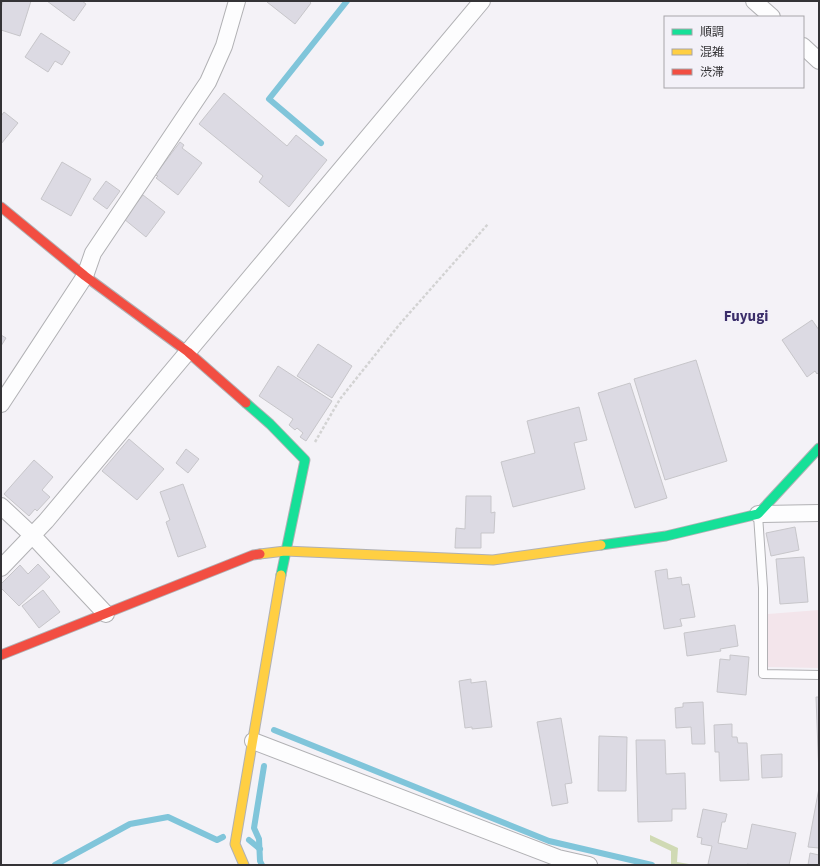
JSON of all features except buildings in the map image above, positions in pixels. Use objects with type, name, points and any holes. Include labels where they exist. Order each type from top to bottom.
[{"type":"street","points":[[1,404],[85,276],[93,253],[208,82],[224,46],[238,1]]},
{"type":"street","points":[[1,568],[46,521],[482,1]]},
{"type":"street","points":[[754,1],[771,16]]},
{"type":"street","points":[[804,47],[819,61]]},
{"type":"street","points":[[1,207],[85,276],[188,352],[270,424],[304,460],[285,551],[235,844],[244,865]]},
{"type":"street","points":[[758,514],[819,448]]},
{"type":"street","points":[[1,506],[32,535],[106,614]]},
{"type":"street","points":[[1,655],[253,555],[285,551],[493,560],[666,536],[758,514],[819,513]]},
{"type":"street","points":[[253,741],[558,858],[589,865]]},
{"type":"lane","points":[[758,514],[763,588],[763,674],[819,675]]},
{"type":"path","points":[[304,460],[340,399],[399,325],[488,224]]},
{"type":"shaded area","points":[[819,610],[819,668],[768,667],[768,614]]},
{"type":"green space","points":[[650,835],[678,848],[677,862],[695,865],[671,865],[671,851],[650,841]]},
{"type":"waterway","points":[[321,143],[269,99],[347,1]]},
{"type":"waterway","points":[[274,730],[549,841],[652,865]]},
{"type":"waterway","points":[[262,865],[260,861],[259,839],[254,828],[264,766]]},
{"type":"waterway","points":[[55,865],[130,824],[168,817],[217,840],[223,837]]},
{"type":"waterway","points":[[249,840],[260,849]]},
{"type":"traffic: fast","points":[[246,403],[270,424],[305,460],[281,575]]},
{"type":"traffic: fast","points":[[601,545],[666,536],[758,514],[819,448]]},
{"type":"traffic: slow","points":[[260,554],[285,551],[493,560],[601,545]]},
{"type":"traffic: slow","points":[[244,865],[235,844],[281,575]]},
{"type":"traffic: jam","points":[[1,207],[85,276],[188,352],[246,403]]},
{"type":"traffic: jam","points":[[1,655],[253,555],[260,554]]},
{"type":"district","name":"Fuyugi","points":[[746,316]]}]
